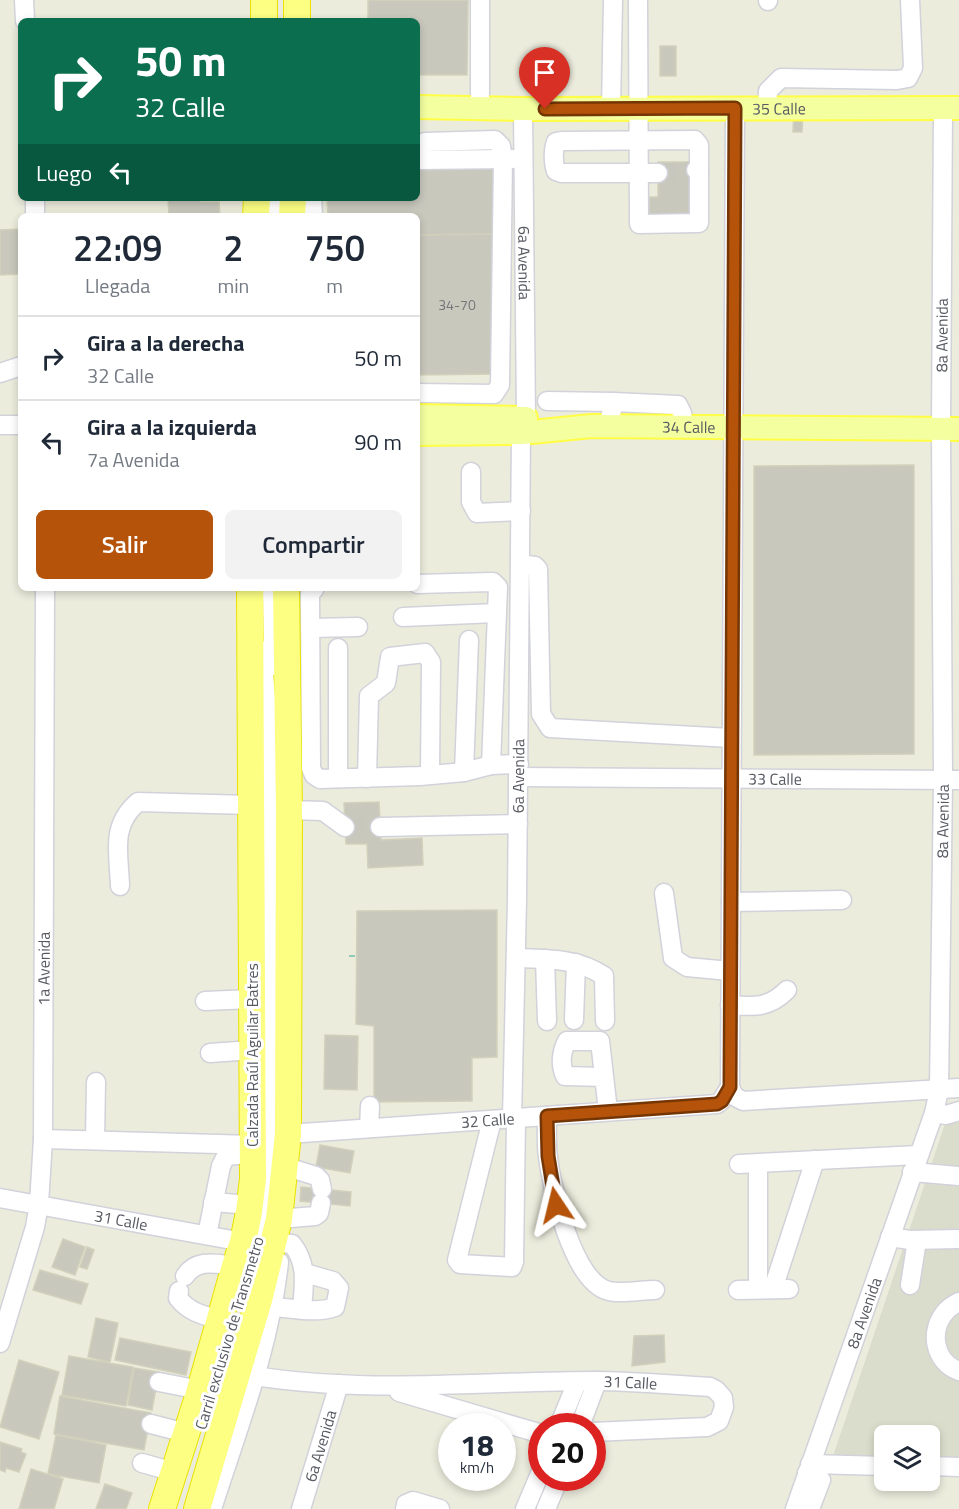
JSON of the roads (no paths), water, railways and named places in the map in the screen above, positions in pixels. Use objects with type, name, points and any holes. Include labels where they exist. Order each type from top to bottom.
[{"type":"highway","points":[[264,0],[264,18]]},
{"type":"highway","name":"Calzada Raúl Aguilar Batres","points":[[197,1509],[259,1300],[260,1240],[250,1205],[253,1149],[250,591]]},
{"type":"highway","name":"Calzada Raúl Aguilar Batres","points":[[162,1509],[220,1320],[260,1240],[284,1166],[288,1134],[289,810],[286,591]]},
{"type":"highway","points":[[213,1458],[252,1384]]},
{"type":"main road","name":"35 Calle","points":[[420,107],[523,110],[951,108]]},
{"type":"main road","points":[[420,416],[524,426]]},
{"type":"main road","name":"34 Calle","points":[[420,434],[524,426],[950,429]]},
{"type":"street","points":[[24,0],[25,18]]},
{"type":"street","points":[[277,0],[291,15]]},
{"type":"street","points":[[480,0],[480,109]]},
{"type":"street","points":[[611,109],[613,0]]},
{"type":"street","points":[[638,0],[637,109],[639,142],[639,172],[639,224],[699,224],[699,145],[695,140],[639,142],[561,141],[556,142],[554,147],[555,167],[556,171],[561,173],[639,172],[658,173]]},
{"type":"street","points":[[767,108],[768,91],[781,78],[897,80],[908,78],[913,69],[910,0]]},
{"type":"street","points":[[735,108],[730,1087],[734,1096],[742,1101],[959,1088]]},
{"type":"street","name":"8a Avenida","points":[[805,1503],[808,1469],[934,1113],[939,1090],[950,963],[951,108]]},
{"type":"street","name":"6a Avenida","points":[[492,1119],[458,1260],[460,1264],[512,1267],[514,1262],[520,564],[524,426],[523,110]]},
{"type":"street","points":[[420,147],[495,140],[501,146],[502,159],[500,385],[494,394],[420,393]]},
{"type":"street","points":[[502,159],[523,159]]},
{"type":"street","points":[[0,373],[18,367]]},
{"type":"street","points":[[500,385],[524,393]]},
{"type":"street","points":[[547,401],[678,405],[684,427]]},
{"type":"street","points":[[600,426],[614,412],[614,402]]},
{"type":"street","points":[[0,425],[18,425]]},
{"type":"street","points":[[471,472],[471,502],[477,513],[521,511]]},
{"type":"street","points":[[520,564],[535,566],[538,569],[541,714],[550,728],[731,738]]},
{"type":"street","points":[[420,584],[493,582],[498,587],[491,765]]},
{"type":"street","name":"1a Avenida","points":[[0,1343],[35,1227],[39,1204],[43,1139],[45,591]]},
{"type":"street","points":[[262,591],[262,669],[269,707]]},
{"type":"street","points":[[212,1509],[252,1384],[273,1307],[260,1240],[267,1174],[269,707],[273,668],[272,591]]},
{"type":"street","points":[[312,591],[310,594],[310,628],[358,627]]},
{"type":"street","points":[[403,616],[496,613]]},
{"type":"street","name":"33 Calle","points":[[310,628],[311,768],[314,775],[320,779],[420,776],[464,772],[491,765],[519,770],[731,778],[951,780]]},
{"type":"street","points":[[464,772],[469,640]]},
{"type":"street","points":[[338,648],[338,778]]},
{"type":"street","points":[[367,778],[369,696],[386,683],[390,657],[425,653],[431,662],[430,774]]},
{"type":"street","points":[[467,684],[493,682]]},
{"type":"street","points":[[120,886],[118,832],[128,811],[138,802],[250,805]]},
{"type":"street","points":[[289,810],[323,811],[345,827]]},
{"type":"street","points":[[380,827],[518,824]]},
{"type":"street","points":[[664,893],[673,958],[687,967],[730,971]]},
{"type":"street","points":[[731,902],[842,900]]},
{"type":"street","points":[[516,958],[576,963],[604,976],[605,1021]]},
{"type":"street","points":[[545,959],[547,1021]]},
{"type":"street","points":[[574,1020],[576,963]]},
{"type":"street","points":[[730,1005],[768,1004],[775,1002],[787,990]]},
{"type":"street","points":[[205,1001],[252,999]]},
{"type":"street","points":[[210,1053],[252,1050]]},
{"type":"street","points":[[604,1077],[608,1111]]},
{"type":"street","points":[[95,1140],[96,1082]]},
{"type":"street","name":"32 Calle","points":[[288,1134],[717,1104],[722,1101],[730,1087]]},
{"type":"street","points":[[369,1128],[370,1106]]},
{"type":"street","points":[[934,1113],[946,1114],[959,1111]]},
{"type":"street","points":[[547,1116],[548,1156],[556,1205],[579,1262],[592,1282],[608,1291],[655,1290]]},
{"type":"street","points":[[43,1139],[253,1149]]},
{"type":"street","points":[[207,1235],[221,1166],[226,1156],[253,1149]]},
{"type":"street","points":[[773,1289],[814,1160]]},
{"type":"street","points":[[739,1164],[814,1160],[915,1164],[959,1176]]},
{"type":"street","points":[[758,1164],[773,1289]]},
{"type":"street","points":[[220,1320],[196,1313],[178,1298],[182,1284],[190,1270],[319,1213],[322,1196],[320,1180],[316,1176],[284,1166]]},
{"type":"street","name":"31 Calle","points":[[0,1198],[207,1235],[260,1240]]},
{"type":"street","points":[[213,1202],[250,1205]]},
{"type":"street","points":[[890,1237],[917,1240],[959,1239]]},
{"type":"street","points":[[260,1240],[292,1244],[299,1253],[305,1273],[302,1309]]},
{"type":"street","name":"Carril exclusivo de Transmetro","points":[[175,1509],[249,1260],[260,1240]]},
{"type":"street","name":"Carril exclusivo de Transmetro","points":[[185,1509],[259,1266],[260,1240]]},
{"type":"street","points":[[910,1285],[917,1240]]},
{"type":"street","points":[[273,1307],[315,1311],[335,1307],[339,1288],[333,1281],[305,1273]]},
{"type":"street","points":[[738,1290],[773,1289]]},
{"type":"street","points":[[959,1302],[947,1310],[938,1325],[936,1349],[944,1362],[959,1371]]},
{"type":"street","points":[[585,1413],[597,1381]]},
{"type":"street","name":"31 Calle","points":[[252,1384],[302,1383],[382,1387],[597,1381],[710,1388],[720,1393],[724,1402],[719,1420],[707,1427],[606,1431]]},
{"type":"street","points":[[159,1382],[200,1390]]},
{"type":"street","points":[[565,1413],[578,1382]]},
{"type":"street","name":"6a Avenida","points":[[301,1509],[339,1384]]},
{"type":"street","name":"31 Calle","points":[[382,1387],[528,1430]]},
{"type":"street","points":[[151,1424],[186,1433]]},
{"type":"street","points":[[142,1463],[174,1472]]},
{"type":"street","points":[[808,1469],[874,1466]]},
{"type":"street","points":[[940,1467],[959,1467]]},
{"type":"street","points":[[525,1509],[533,1491]]},
{"type":"street","points":[[546,1509],[554,1491]]},
{"type":"street","points":[[405,1509],[406,1504],[413,1501],[440,1509]]},
{"type":"tunnel","points":[[658,173],[696,170]]},
{"type":"tunnel","points":[[345,827],[380,827]]}]
